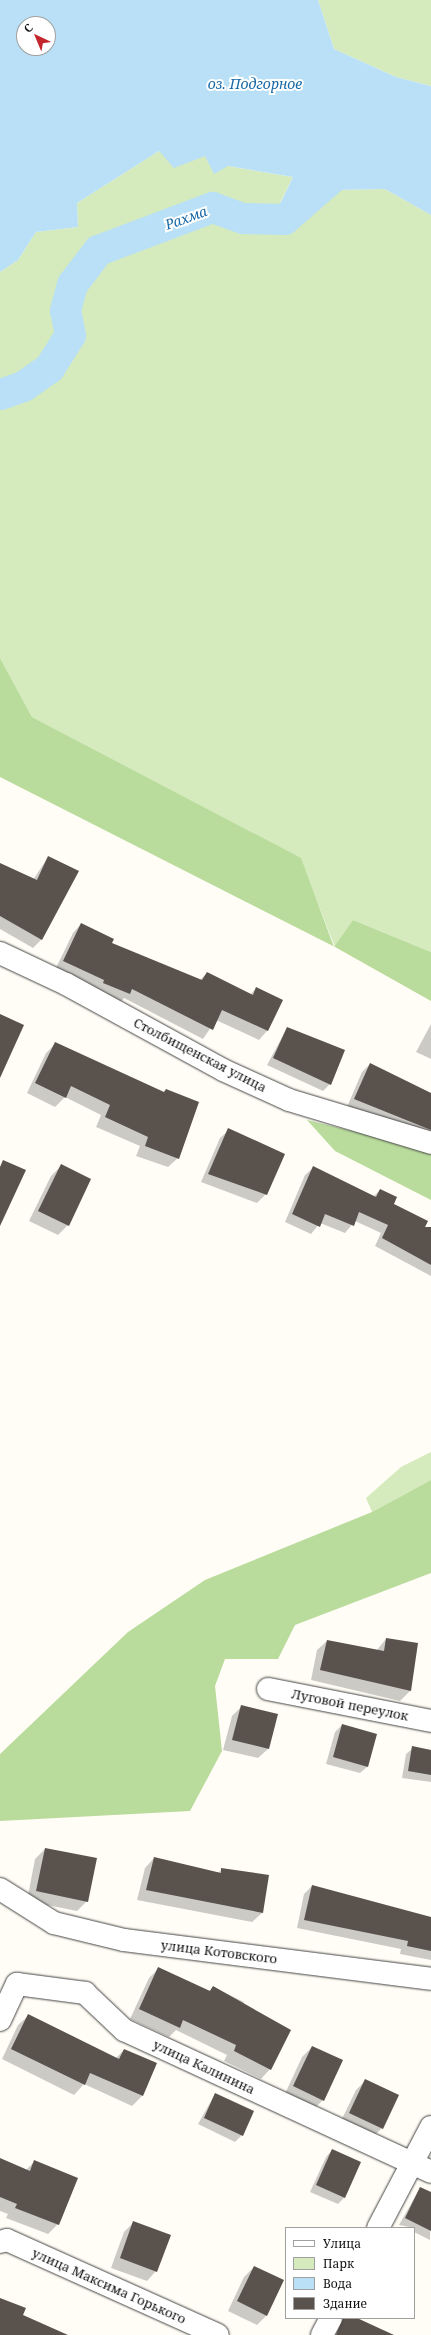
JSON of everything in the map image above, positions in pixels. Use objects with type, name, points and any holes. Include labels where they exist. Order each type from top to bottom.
[{"type":"street","name":"Столбищенская улица","points":[[0,954],[66,984],[223,1070],[282,1097],[431,1143]]},
{"type":"street","name":"Луговой переулок","points":[[268,1688],[431,1721]]},
{"type":"street","name":"улица Котовского","points":[[7,1895],[54,1923],[124,1940],[431,1979]]},
{"type":"street","name":"улица Калинина","points":[[0,2020],[17,1984],[85,1993],[124,2030],[422,2168]]},
{"type":"street","points":[[379,2227],[422,2168],[431,2127]]},
{"type":"street","name":"улица Максима Горького","points":[[0,2242],[7,2240],[218,2335]]},
{"type":"street","points":[[322,2335],[330,2319]]},
{"type":"green space","points":[[318,0],[431,0],[431,86],[396,77],[334,49]]},
{"type":"green space","points":[[159,151],[205,156],[228,166],[293,177],[277,209],[337,190],[385,189],[431,215],[431,952],[353,920],[335,947],[300,858],[32,717],[0,658],[0,272],[18,260],[36,232],[78,227],[77,203]]},
{"type":"green space","points":[[0,658],[32,717],[301,858],[334,946],[0,777]]},
{"type":"green space","points":[[353,920],[431,952],[431,1001],[335,947]]},
{"type":"green space","points":[[307,1120],[431,1150],[431,1200],[335,1151]]},
{"type":"green space","points":[[431,1452],[431,1480],[372,1512],[366,1498],[401,1467]]},
{"type":"green space","points":[[431,1480],[431,1573],[295,1625],[278,1659],[225,1659],[215,1686],[222,1751],[190,1811],[0,1821],[0,1754],[128,1632],[205,1580],[372,1512]]},
{"type":"water","name":"оз. Подгорное","points":[[0,0],[318,0],[334,49],[396,77],[431,86],[431,215],[385,189],[337,190],[277,210],[293,177],[228,166],[214,174],[205,156],[174,168],[159,151],[77,203],[78,227],[36,232],[18,260],[0,272]]},
{"type":"building","points":[[48,856],[79,871],[42,940],[0,916],[0,863],[37,880]]},
{"type":"building","points":[[81,923],[114,939],[112,943],[202,980],[207,972],[253,995],[256,987],[283,1000],[268,1031],[222,1010],[213,1030],[132,989],[130,994],[103,983],[104,980],[63,961]]},
{"type":"building","points":[[0,1014],[24,1025],[0,1078]]},
{"type":"building","points":[[287,1027],[345,1050],[331,1085],[273,1058]]},
{"type":"building","points":[[55,1042],[164,1092],[166,1089],[199,1102],[179,1159],[145,1146],[148,1137],[105,1117],[110,1105],[71,1086],[66,1098],[35,1083]]},
{"type":"building","points":[[370,1063],[431,1093],[431,1130],[354,1099]]},
{"type":"building","points":[[228,1128],[285,1154],[267,1195],[208,1174]]},
{"type":"building","points":[[3,1160],[26,1170],[0,1226],[0,1167]]},
{"type":"building","points":[[61,1164],[91,1179],[69,1226],[38,1211]]},
{"type":"building","points":[[313,1166],[376,1197],[380,1189],[397,1197],[394,1204],[428,1221],[425,1227],[431,1227],[431,1265],[382,1238],[388,1225],[359,1212],[354,1226],[325,1214],[320,1227],[292,1214]]},
{"type":"building","points":[[386,1638],[418,1643],[411,1691],[320,1670],[327,1640],[384,1651]]},
{"type":"building","points":[[241,1705],[278,1714],[269,1749],[232,1740]]},
{"type":"building","points":[[342,1724],[377,1734],[368,1767],[333,1757]]},
{"type":"building","points":[[412,1746],[431,1750],[431,1775],[408,1771]]},
{"type":"building","points":[[45,1848],[97,1858],[88,1902],[36,1891]]},
{"type":"building","points":[[154,1857],[221,1873],[221,1868],[269,1875],[263,1913],[146,1890]]},
{"type":"building","points":[[312,1885],[431,1917],[431,1951],[407,1946],[408,1941],[304,1920]]},
{"type":"building","points":[[158,1967],[210,1991],[213,1986],[291,2030],[271,2070],[234,2051],[236,2045],[183,2020],[180,2028],[139,2009]]},
{"type":"building","points":[[28,2014],[119,2059],[124,2049],[157,2063],[143,2096],[90,2073],[85,2085],[11,2049]]},
{"type":"building","points":[[312,2046],[343,2060],[324,2101],[293,2086]]},
{"type":"building","points":[[365,2079],[399,2095],[383,2129],[349,2113]]},
{"type":"building","points":[[215,2093],[254,2111],[243,2136],[204,2118]]},
{"type":"building","points":[[332,2149],[361,2162],[345,2198],[316,2185]]},
{"type":"building","points":[[0,2158],[30,2171],[34,2160],[78,2178],[59,2225],[15,2208],[17,2204],[0,2197]]},
{"type":"building","points":[[420,2187],[431,2192],[431,2231],[405,2218]]},
{"type":"building","points":[[133,2221],[171,2235],[157,2272],[120,2258]]},
{"type":"building","points":[[254,2266],[284,2280],[267,2316],[237,2301]]},
{"type":"building","points":[[0,2298],[26,2308],[23,2315],[68,2335],[0,2335]]},
{"type":"building","points":[[343,2319],[359,2319],[394,2335],[336,2335]]},
{"type":"waterway","name":"Рахма","points":[[0,394],[23,386],[49,368],[70,335],[65,310],[72,284],[98,250],[212,207],[243,218],[284,219],[337,173]]}]
